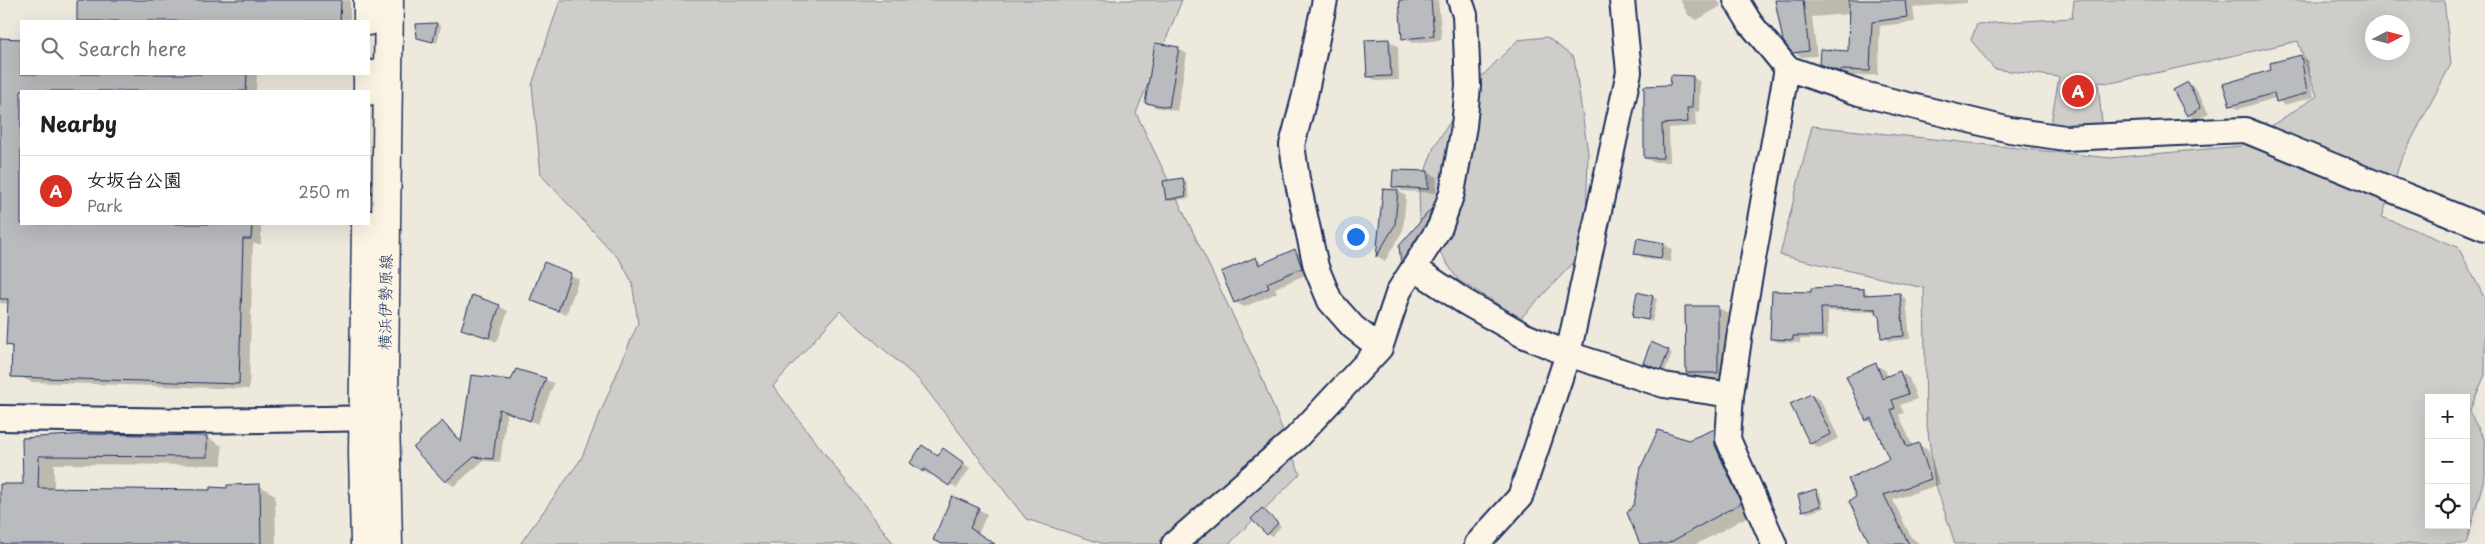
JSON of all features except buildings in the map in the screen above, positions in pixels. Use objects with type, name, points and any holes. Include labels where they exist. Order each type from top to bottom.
[{"type":"main road","points":[[368,0],[368,20]]},
{"type":"main road","name":"横浜伊勢原線","points":[[365,544],[374,418],[389,0]]},
{"type":"main road","points":[[368,75],[368,90]]},
{"type":"main road","name":"横浜伊勢原線","points":[[366,225],[374,418],[388,544]]},
{"type":"street","points":[[1325,0],[1305,95],[1292,145],[1297,179],[1316,267],[1330,301],[1353,327],[1380,348]]},
{"type":"street","points":[[1174,544],[1296,438],[1380,348],[1399,292],[1440,227],[1452,192],[1464,126],[1468,47],[1465,15],[1460,0]]},
{"type":"street","points":[[1477,544],[1520,497],[1568,354],[1629,72],[1622,0]]},
{"type":"street","points":[[1736,0],[1750,23],[1787,68],[1859,93],[2010,130],[2064,138],[2245,130],[2485,228]]},
{"type":"street","points":[[1774,544],[1728,439],[1731,395],[1742,322],[1787,68]]},
{"type":"street","points":[[1414,268],[1465,302],[1523,335],[1568,354],[1664,385],[1731,395]]},
{"type":"street","points":[[0,418],[193,421],[374,418]]},
{"type":"shaded area","points":[[560,0],[1182,0],[1136,113],[1258,368],[1300,474],[1229,544],[1104,544],[1026,519],[919,380],[840,311],[773,386],[894,544],[520,544],[581,459],[638,323],[632,282],[620,260],[541,175],[532,85]]},
{"type":"shaded area","points":[[2074,0],[2444,0],[2451,64],[2401,160],[2382,217],[2458,247],[2485,299],[2485,375],[2470,410],[2470,394],[2425,394],[2425,529],[2470,529],[2470,414],[2485,440],[2485,475],[2466,544],[1955,544],[1935,482],[1926,418],[1924,288],[1780,255],[1812,126],[2110,158],[2240,146],[2317,96],[2298,41],[2111,83],[2098,82],[2102,123],[2078,131],[2051,123],[2059,77],[1994,69],[1971,40],[1977,24],[2072,18]]},
{"type":"shaded area","points":[[1547,37],[1574,58],[1588,153],[1586,222],[1578,258],[1521,318],[1458,280],[1420,222],[1419,188],[1434,147],[1474,84],[1518,40]]},
{"type":"place","name":"女坂台公園","points":[[2078,91]]}]
